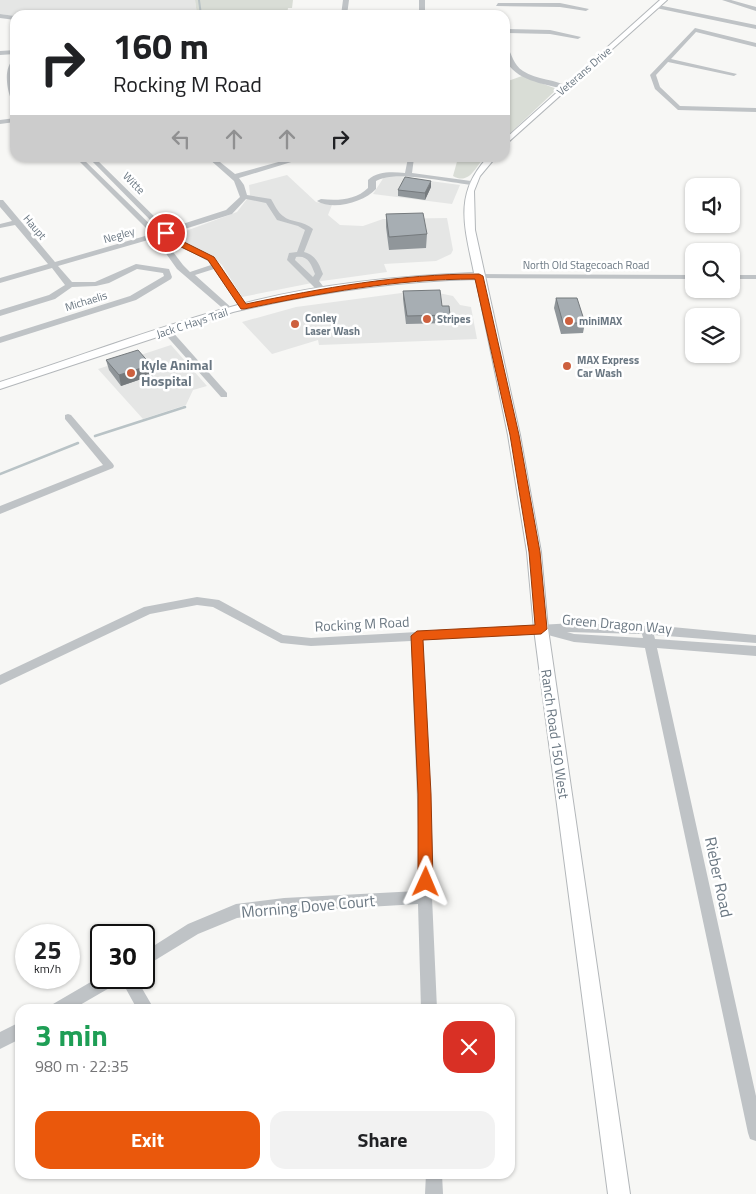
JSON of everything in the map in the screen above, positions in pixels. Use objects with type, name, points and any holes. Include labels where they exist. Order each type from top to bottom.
[{"type":"main road","name":"Veterans Drive","points":[[510,138],[566,86],[664,0]]},
{"type":"main road","points":[[479,276],[470,230],[469,196],[471,183],[488,162]]},
{"type":"main road","name":"Jack C Hays Trail","points":[[0,386],[230,310],[322,290],[428,277],[479,276]]},
{"type":"main road","name":"Ranch Road 150 West","points":[[479,276],[514,435],[534,552],[541,629],[618,1194]]},
{"type":"street","points":[[725,0],[756,9]]},
{"type":"street","points":[[497,2],[586,9]]},
{"type":"street","points":[[658,7],[756,27]]},
{"type":"street","points":[[510,30],[550,32],[578,37]]},
{"type":"street","points":[[756,45],[695,30],[653,75],[657,88],[678,108],[756,110]]},
{"type":"street","points":[[666,60],[734,74]]},
{"type":"street","points":[[510,64],[518,71],[546,82],[566,86]]},
{"type":"street","name":"Witte","points":[[83,162],[157,235],[180,267],[191,274],[230,310]]},
{"type":"street","name":"Witte","points":[[97,162],[166,233],[182,244],[211,259],[218,266],[244,307]]},
{"type":"street","points":[[216,162],[234,177],[244,189],[244,197],[268,201],[280,218],[301,224],[309,229],[300,253]]},
{"type":"street","points":[[234,177],[285,162]]},
{"type":"street","points":[[408,175],[410,162]]},
{"type":"street","points":[[93,171],[104,168]]},
{"type":"street","points":[[321,201],[335,203],[364,195],[372,189],[372,180],[375,177],[387,175],[408,175],[471,183]]},
{"type":"street","name":"Negley","points":[[0,282],[166,233],[229,212],[244,197]]},
{"type":"street","name":"Haupt","points":[[0,202],[70,285]]},
{"type":"street","points":[[0,226],[16,222]]},
{"type":"street","points":[[315,281],[319,274],[313,257],[300,253],[292,256],[291,260],[315,281],[322,290]]},
{"type":"street","name":"Michaelis","points":[[0,313],[52,297],[70,285],[96,284],[106,281],[136,266],[166,271],[180,267]]},
{"type":"street","points":[[191,274],[218,266]]},
{"type":"street","name":"Michaelis","points":[[0,340],[133,298],[146,289],[162,282],[168,277],[166,271]]},
{"type":"street","name":"North Old Stagecoach Road","points":[[479,276],[685,276]]},
{"type":"street","points":[[740,277],[756,277]]},
{"type":"street","points":[[167,331],[224,394]]},
{"type":"street","points":[[0,510],[109,466],[68,417]]},
{"type":"street","name":"Rocking M Road","points":[[0,680],[148,610],[197,601],[215,603],[281,638],[331,642],[541,629]]},
{"type":"street","name":"Green Dragon Way","points":[[541,629],[574,638],[649,636],[756,639]]},
{"type":"street","points":[[417,636],[426,843],[425,897],[429,1004]]},
{"type":"street","name":"Green Dragon Way","points":[[649,636],[756,651]]},
{"type":"street","name":"Rieber Road","points":[[649,636],[756,1133]]},
{"type":"street","name":"Morning Dove Court","points":[[155,953],[193,929],[236,911],[284,905],[425,897]]},
{"type":"street","points":[[67,1004],[93,989]]},
{"type":"street","points":[[134,989],[143,1004]]},
{"type":"street","points":[[0,1041],[15,1033]]},
{"type":"street","points":[[434,1179],[434,1194]]},
{"type":"shaded area","points":[[0,0],[195,0],[196,10],[10,10],[10,15],[0,14]]},
{"type":"shaded area","points":[[195,0],[293,0],[292,8],[288,8],[288,10],[196,10]]},
{"type":"shaded area","points":[[522,76],[557,89],[510,133],[510,80]]},
{"type":"shaded area","points":[[457,162],[481,162],[467,177],[459,178],[453,176]]},
{"type":"shaded area","points":[[287,175],[316,202],[332,205],[328,215],[340,225],[363,226],[383,219],[447,218],[453,250],[451,254],[436,261],[384,264],[387,272],[322,281],[242,297],[222,265],[213,257],[182,242],[175,235],[237,212],[250,195],[249,185]]},
{"type":"shaded area","points":[[384,177],[400,177],[460,185],[452,204],[373,194]]},
{"type":"shaded area","points":[[424,290],[453,296],[460,305],[471,307],[477,339],[319,345],[318,340],[272,354],[242,322],[296,307]]},
{"type":"shaded area","points":[[171,345],[207,386],[193,390],[186,405],[143,419],[98,369]]},
{"type":"building","points":[[405,177],[431,181],[425,193],[398,190]]},
{"type":"building","points":[[423,213],[427,234],[389,237],[386,214]]},
{"type":"building","points":[[440,290],[442,306],[449,306],[450,315],[407,316],[403,291]]},
{"type":"building","points":[[556,298],[577,298],[585,323],[563,323]]},
{"type":"building","points":[[138,350],[151,365],[119,375],[106,360]]},
{"type":"waterway","points":[[199,0],[200,10]]},
{"type":"waterway","points":[[95,436],[185,407]]},
{"type":"waterway","points":[[0,474],[78,443]]},
{"type":"place","name":"Stripes","points":[[427,319]]},
{"type":"place","name":"miniMAX","points":[[569,321]]},
{"type":"place","name":"Conley Laser Wash","points":[[295,324]]},
{"type":"place","name":"MAX Express Car Wash","points":[[567,366]]},
{"type":"place","name":"Kyle Animal Hospital","points":[[131,373]]},
{"type":"route","points":[[166,233],[182,244],[211,259],[218,266],[244,307],[322,290],[374,283],[428,277],[479,276],[514,435],[534,552],[541,629],[417,636],[426,882]]}]
